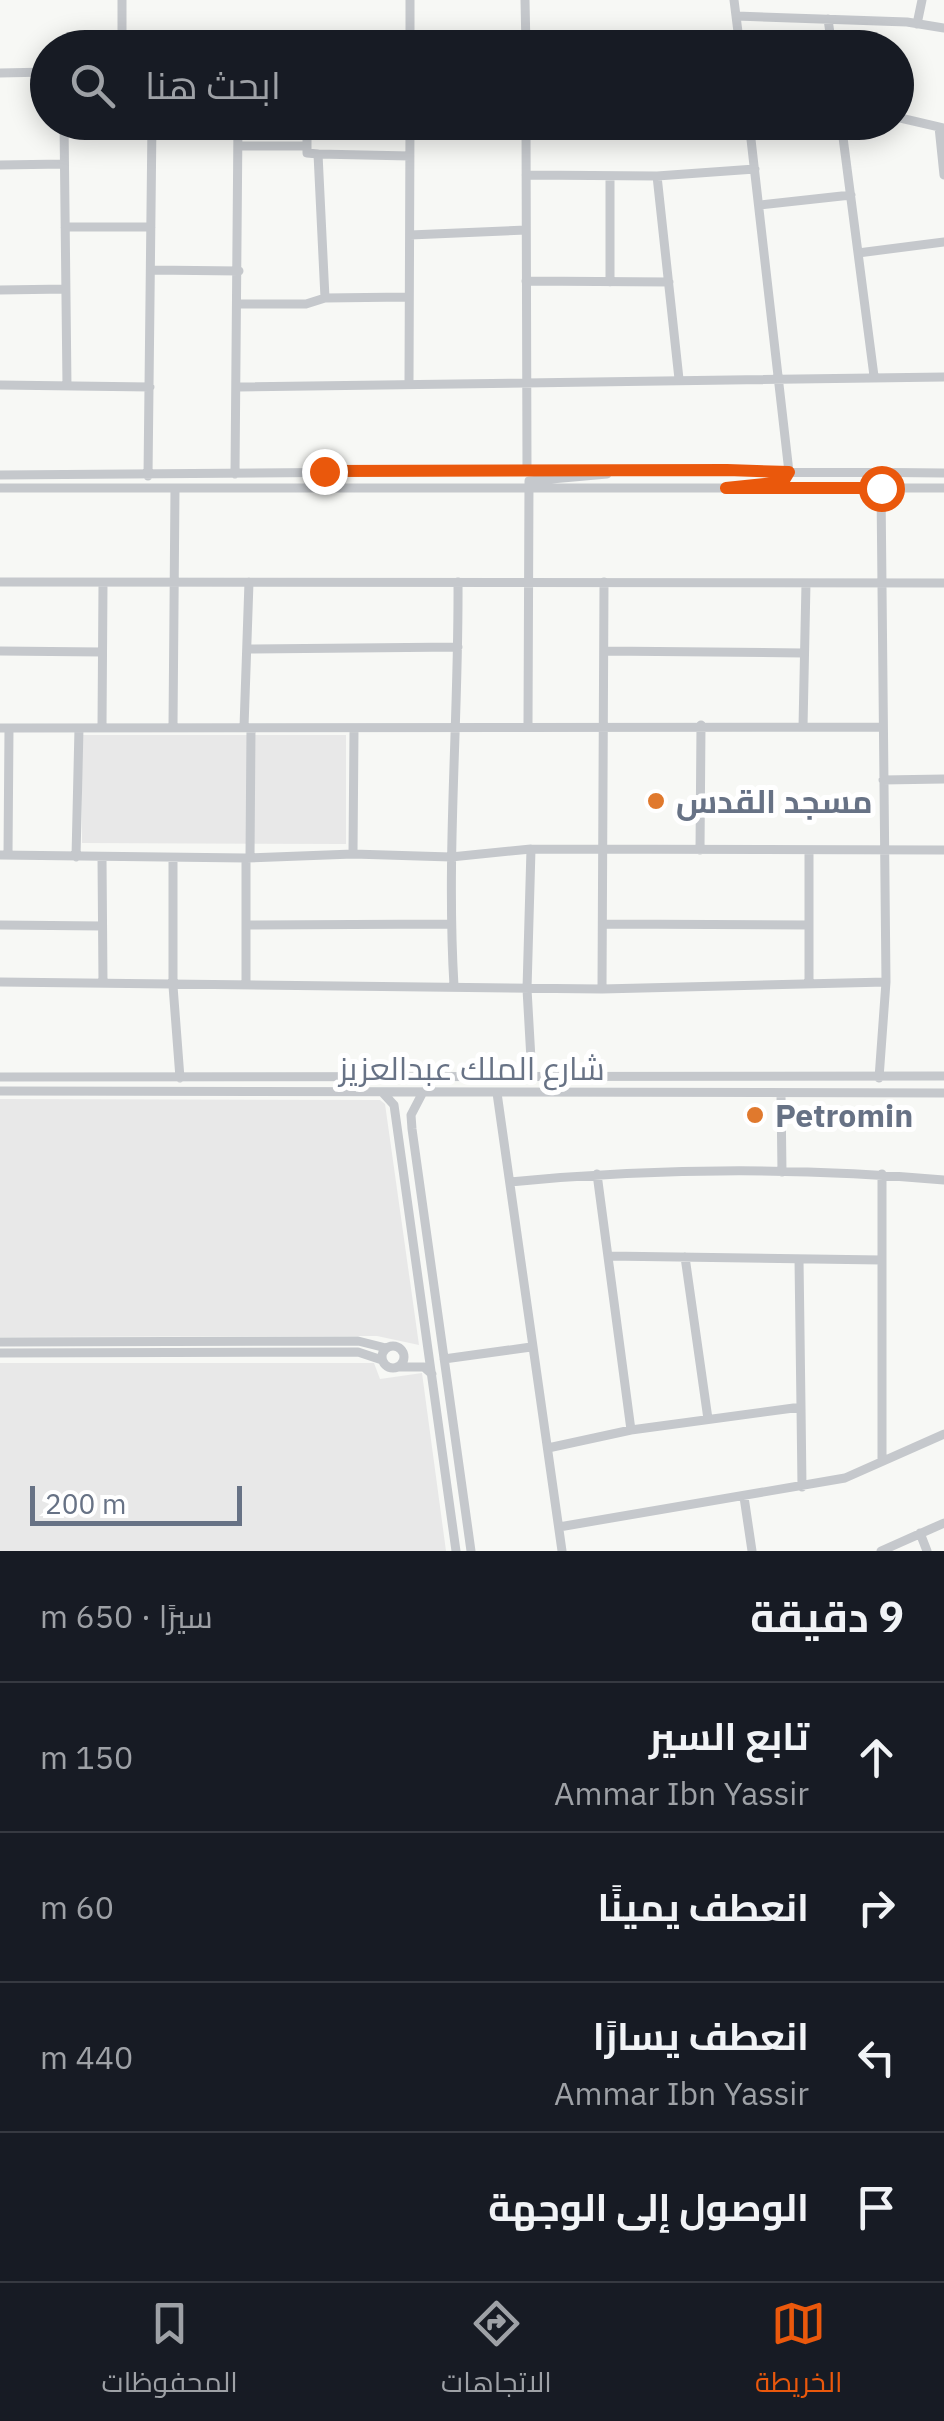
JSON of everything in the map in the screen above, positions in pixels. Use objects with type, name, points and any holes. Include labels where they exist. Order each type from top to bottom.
[{"type":"street","points":[[122,0],[122,30]]},
{"type":"street","points":[[410,0],[410,30]]},
{"type":"street","points":[[525,0],[526,30]]},
{"type":"street","points":[[734,0],[738,30]]},
{"type":"street","points":[[917,24],[922,0]]},
{"type":"street","points":[[736,16],[944,28]]},
{"type":"street","points":[[828,19],[830,30]]},
{"type":"street","points":[[0,72],[30,72]]},
{"type":"street","points":[[914,121],[942,128],[944,175]]},
{"type":"street","points":[[64,140],[67,386]]},
{"type":"street","points":[[148,476],[152,140]]},
{"type":"street","points":[[236,474],[238,140]]},
{"type":"street","points":[[307,140],[307,153],[410,156]]},
{"type":"street","points":[[409,383],[410,140]]},
{"type":"street","points":[[526,140],[527,470]]},
{"type":"street","points":[[726,488],[783,482],[789,472],[751,140]]},
{"type":"street","points":[[844,140],[874,376]]},
{"type":"street","points":[[238,146],[307,146]]},
{"type":"street","points":[[318,154],[325,298]]},
{"type":"street","points":[[0,164],[64,164]]},
{"type":"street","points":[[526,175],[657,176],[755,169]]},
{"type":"street","points":[[610,176],[610,282]]},
{"type":"street","points":[[657,176],[679,379]]},
{"type":"street","points":[[759,205],[851,195]]},
{"type":"street","points":[[65,226],[151,227]]},
{"type":"street","points":[[410,236],[526,230]]},
{"type":"street","points":[[858,253],[944,242]]},
{"type":"street","points":[[151,270],[239,272]]},
{"type":"street","points":[[526,281],[668,282]]},
{"type":"street","points":[[0,290],[66,289]]},
{"type":"street","points":[[239,304],[408,297]]},
{"type":"street","points":[[239,387],[944,377]]},
{"type":"street","points":[[0,384],[150,387]]},
{"type":"street","points":[[0,475],[527,470],[944,473]]},
{"type":"street","points":[[528,724],[532,582],[529,482],[577,480],[628,470]]},
{"type":"street","points":[[0,488],[309,484],[528,490],[944,488]]},
{"type":"street","points":[[173,726],[175,488]]},
{"type":"street","points":[[879,1078],[886,982],[881,488]]},
{"type":"street","points":[[0,582],[944,583]]},
{"type":"street","points":[[246,985],[248,582]]},
{"type":"street","points":[[454,986],[451,856],[458,725],[458,582]]},
{"type":"street","points":[[602,989],[604,582]]},
{"type":"street","points":[[803,726],[806,583]]},
{"type":"street","points":[[102,584],[102,726]]},
{"type":"street","points":[[247,649],[458,647]]},
{"type":"street","points":[[0,651],[101,652]]},
{"type":"street","points":[[604,651],[803,653]]},
{"type":"street","points":[[700,850],[701,726]]},
{"type":"street","points":[[882,726],[5,728],[4,855],[248,858],[451,856],[531,849],[944,850]]},
{"type":"street","points":[[76,857],[80,728]]},
{"type":"street","points":[[353,854],[354,730]]},
{"type":"street","points":[[883,780],[944,779]]},
{"type":"street","points":[[531,849],[528,989],[532,1077]]},
{"type":"street","points":[[809,850],[809,982]]},
{"type":"street","points":[[102,858],[102,983]]},
{"type":"street","points":[[173,858],[173,986],[180,1078]]},
{"type":"street","points":[[0,924],[102,926]]},
{"type":"street","points":[[248,925],[451,924]]},
{"type":"street","points":[[603,924],[809,925]]},
{"type":"street","points":[[0,982],[602,989],[886,982]]},
{"type":"street","name":"شارع الملك عبدالعزيز","points":[[0,1077],[944,1076]]},
{"type":"street","name":"شارع الملك عبدالعزيز","points":[[0,1091],[944,1094]]},
{"type":"street","points":[[383,1093],[393,1101],[396,1116],[455,1547],[471,1546],[412,1114],[423,1092]]},
{"type":"street","points":[[496,1093],[562,1551]]},
{"type":"street","points":[[781,1095],[782,1172]]},
{"type":"street","points":[[396,1116],[412,1114]]},
{"type":"street","points":[[510,1182],[596,1174],[782,1172],[944,1180]]},
{"type":"street","points":[[596,1174],[631,1430]]},
{"type":"street","points":[[882,1174],[882,1461]]},
{"type":"street","points":[[608,1256],[881,1260]]},
{"type":"street","points":[[685,1258],[708,1419]]},
{"type":"street","points":[[798,1259],[802,1488]]},
{"type":"street","points":[[403,1354],[418,1352],[427,1340]]},
{"type":"street","points":[[0,1342],[358,1342],[386,1348],[396,1346],[403,1354]]},
{"type":"street","points":[[444,1358],[531,1346]]},
{"type":"street","points":[[382,1360],[386,1348]]},
{"type":"street","points":[[0,1353],[358,1352],[382,1360],[389,1368],[424,1367],[432,1376]]},
{"type":"street","points":[[398,1367],[403,1354]]},
{"type":"street","points":[[548,1448],[631,1430],[801,1407]]},
{"type":"street","points":[[558,1527],[844,1478],[944,1434]]},
{"type":"street","points":[[744,1497],[752,1551]]},
{"type":"street","points":[[881,1551],[944,1523]]},
{"type":"street","points":[[920,1533],[927,1551]]},
{"type":"shaded area","points":[[82,735],[346,735],[346,844],[82,843]]},
{"type":"shaded area","points":[[0,1099],[380,1100],[385,1104],[419,1345],[377,1336],[0,1337]]},
{"type":"shaded area","points":[[0,1363],[374,1363],[380,1379],[422,1373],[446,1551],[0,1551]]},
{"type":"place","name":"مسجد القدس","points":[[656,801]]},
{"type":"place","name":"Petromin","points":[[755,1115]]},
{"type":"route","points":[[324,471],[727,470],[789,472],[783,482],[726,488],[881,488]]}]
